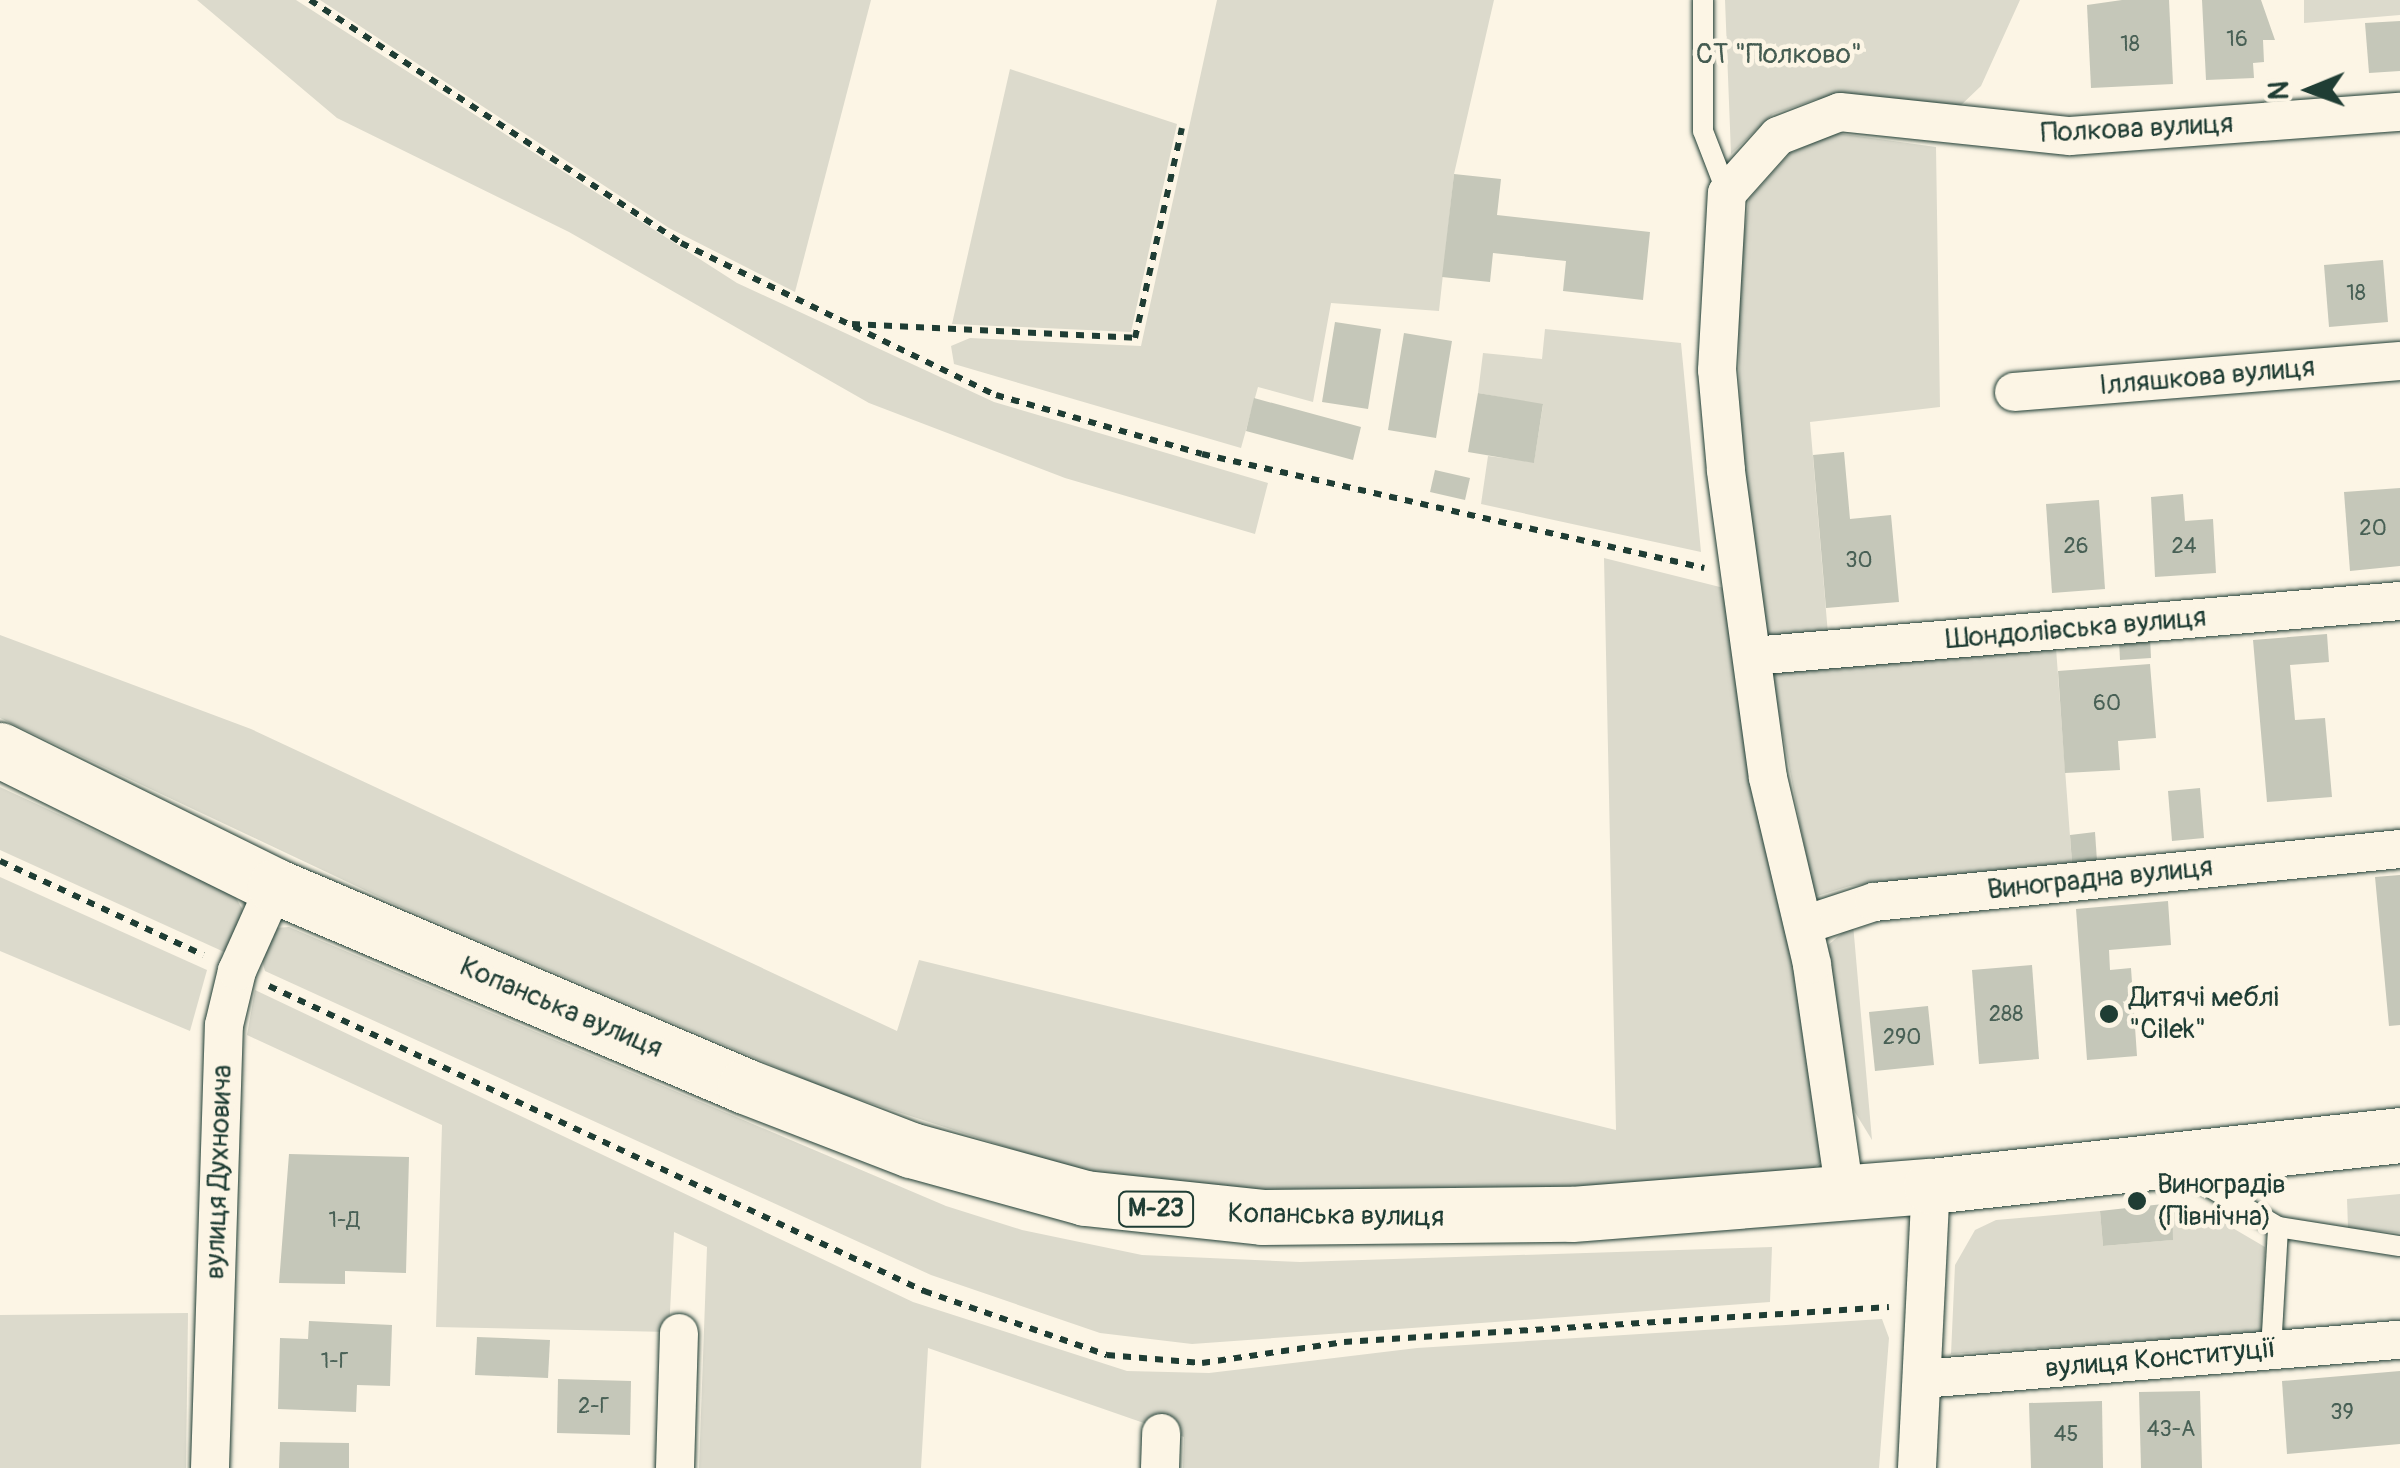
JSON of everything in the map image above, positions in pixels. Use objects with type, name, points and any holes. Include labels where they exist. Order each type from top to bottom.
[{"type":"highway","name":"Копанська вулиця","points":[[0,750],[275,886],[826,1119],[1000,1178],[1085,1198],[1364,1220],[1846,1194],[2400,1135]]},
{"type":"street","name":"Полкова вулиця","points":[[1727,193],[1778,136],[1840,112],[2070,136],[2400,112]]},
{"type":"street","points":[[1727,193],[1717,370],[1740,576],[1771,795],[1804,925],[1846,1194]]},
{"type":"street","name":"Ілляшкова вулиця","points":[[2014,392],[2400,361]]},
{"type":"street","name":"Шондолівська вулиця","points":[[1752,656],[2400,601]]},
{"type":"street","name":"Виноградна вулиця","points":[[1804,925],[1874,902],[2400,849]]},
{"type":"street","name":"вулиця Духновича","points":[[210,1468],[224,1025],[237,971],[275,886]]},
{"type":"street","points":[[1916,1468],[1932,1186]]},
{"type":"street","points":[[675,1468],[680,1333]]},
{"type":"street","name":"вулиця Конституції","points":[[1922,1379],[2400,1340]]},
{"type":"lane","points":[[1703,0],[1703,131],[1727,193]]},
{"type":"lane","points":[[2165,1161],[2278,1228],[2400,1246]]},
{"type":"lane","points":[[2271,1350],[2278,1228]]},
{"type":"path","points":[[310,0],[681,243],[845,324],[1047,412],[1740,576]]},
{"type":"path","points":[[845,324],[1134,338],[1182,128]]},
{"type":"green space","points":[[197,0],[296,0],[737,283],[994,402],[1268,483],[1255,534],[1065,478],[869,403],[569,232],[337,118]]},
{"type":"green space","points":[[320,0],[871,0],[795,292],[669,228]]},
{"type":"green space","points":[[1217,0],[1494,0],[1454,174],[1439,311],[1331,303],[1313,402],[1258,387],[1241,448],[954,364],[951,346],[970,338],[1141,346]]},
{"type":"green space","name":"СТ \"Полково\"","points":[[1725,0],[2020,0],[1981,86],[1959,107],[1817,99],[1773,114],[1731,154]]},
{"type":"green space","points":[[2304,0],[2400,0],[2400,15],[2304,23]]},
{"type":"green space","points":[[1010,69],[1177,124],[1131,332],[952,324]]},
{"type":"green space","points":[[1836,133],[1936,147],[1940,407],[1810,422],[1828,634],[1767,639],[1740,429],[1738,280],[1749,199],[1790,153]]},
{"type":"green space","points":[[1545,329],[1681,343],[1701,552],[1481,504],[1488,456],[1534,462],[1543,405],[1478,393],[1483,353],[1542,359]]},
{"type":"green space","points":[[1604,558],[1724,588],[1795,955],[1822,1161],[1809,1173],[1363,1200],[1090,1174],[830,1090],[392,903],[0,718],[0,635],[251,729],[897,1031],[919,960],[1616,1130]]},
{"type":"green space","points":[[2056,648],[2072,863],[1850,886],[1814,897],[1771,672]]},
{"type":"green space","points":[[0,787],[235,896],[246,916],[233,956],[0,850]]},
{"type":"green space","points":[[0,877],[207,970],[190,1031],[0,951]]},
{"type":"green space","points":[[1853,924],[1872,1140],[1853,1109],[1827,946]]},
{"type":"green space","points":[[289,927],[946,1206],[1022,1230],[1142,1255],[1300,1262],[1772,1247],[1770,1302],[1192,1344],[1100,1333],[931,1275],[265,971],[261,957],[275,928]]},
{"type":"green space","points":[[255,990],[913,1302],[1127,1371],[1209,1373],[1417,1348],[1882,1319],[1889,1338],[1879,1468],[1183,1468],[1184,1437],[928,1348],[921,1468],[699,1468],[707,1247],[674,1232],[669,1332],[436,1327],[442,1125],[247,1035]]},
{"type":"green space","points":[[2400,1194],[2400,1233],[2348,1228],[2347,1199]]},
{"type":"green space","points":[[2172,1203],[2207,1213],[2265,1247],[2263,1333],[1951,1354],[1955,1265],[1975,1230],[1996,1220],[2100,1211],[2103,1246],[2172,1240]]},
{"type":"green space","points":[[188,1313],[186,1468],[0,1468],[0,1315]]},
{"type":"building","points":[[2169,0],[2173,84],[2091,88],[2087,5]]},
{"type":"building","points":[[2202,0],[2261,0],[2275,40],[2263,40],[2264,62],[2253,63],[2254,78],[2206,80]]},
{"type":"building","points":[[2400,21],[2400,71],[2369,73],[2365,23]]},
{"type":"building","points":[[1454,174],[1501,179],[1497,215],[1650,232],[1643,300],[1563,291],[1566,261],[1493,253],[1490,282],[1442,277]]},
{"type":"building","points":[[2383,260],[2388,322],[2329,327],[2324,265]]},
{"type":"building","points":[[1335,322],[1381,329],[1368,409],[1322,402]]},
{"type":"building","points":[[1404,333],[1452,341],[1436,438],[1388,430]]},
{"type":"building","points":[[1478,393],[1543,404],[1534,463],[1468,452]]},
{"type":"building","points":[[1254,398],[1361,427],[1353,460],[1246,431]]},
{"type":"building","points":[[1844,452],[1850,519],[1891,515],[1899,602],[1826,608],[1813,455]]},
{"type":"building","points":[[1435,470],[1470,478],[1465,500],[1430,492]]},
{"type":"building","points":[[2400,488],[2400,566],[2350,571],[2344,492]]},
{"type":"building","points":[[2183,494],[2185,521],[2213,519],[2216,573],[2155,577],[2151,497]]},
{"type":"building","points":[[2099,500],[2105,589],[2052,593],[2046,504]]},
{"type":"building","points":[[2327,634],[2329,662],[2290,665],[2295,720],[2325,718],[2332,797],[2267,802],[2253,640]]},
{"type":"building","points":[[2150,637],[2151,658],[2120,660],[2119,639]]},
{"type":"building","points":[[2150,664],[2156,738],[2118,741],[2120,770],[2065,773],[2058,671]]},
{"type":"building","points":[[2200,788],[2204,838],[2172,841],[2168,791]]},
{"type":"building","points":[[2095,832],[2097,861],[2072,863],[2070,835]]},
{"type":"building","points":[[2400,875],[2400,1025],[2389,1026],[2375,877]]},
{"type":"building","points":[[2168,901],[2171,945],[2109,950],[2110,970],[2131,968],[2137,1056],[2087,1060],[2076,909]]},
{"type":"building","points":[[2032,965],[2039,1059],[1979,1064],[1972,970]]},
{"type":"building","points":[[1928,1006],[1934,1065],[1875,1071],[1869,1012]]},
{"type":"building","points":[[289,1154],[409,1157],[406,1273],[345,1271],[345,1284],[279,1283]]},
{"type":"building","points":[[2172,1203],[2173,1240],[2103,1246],[2100,1211]]},
{"type":"building","points":[[309,1321],[392,1325],[390,1386],[357,1385],[356,1412],[278,1409],[280,1338],[308,1339]]},
{"type":"building","points":[[477,1337],[550,1340],[548,1378],[475,1375]]},
{"type":"building","points":[[2400,1371],[2400,1444],[2287,1454],[2282,1381]]},
{"type":"building","points":[[558,1379],[631,1381],[630,1435],[557,1433]]},
{"type":"building","points":[[2200,1391],[2202,1468],[2141,1468],[2139,1392]]},
{"type":"building","points":[[2102,1401],[2103,1468],[2031,1468],[2029,1403]]},
{"type":"building","points":[[280,1442],[349,1443],[349,1468],[279,1468]]},
{"type":"place","name":"Дитячі меблі \"Cilek\"","points":[[2109,1014]]},
{"type":"place","name":"Виноградів (Північна)","points":[[2137,1201]]}]
